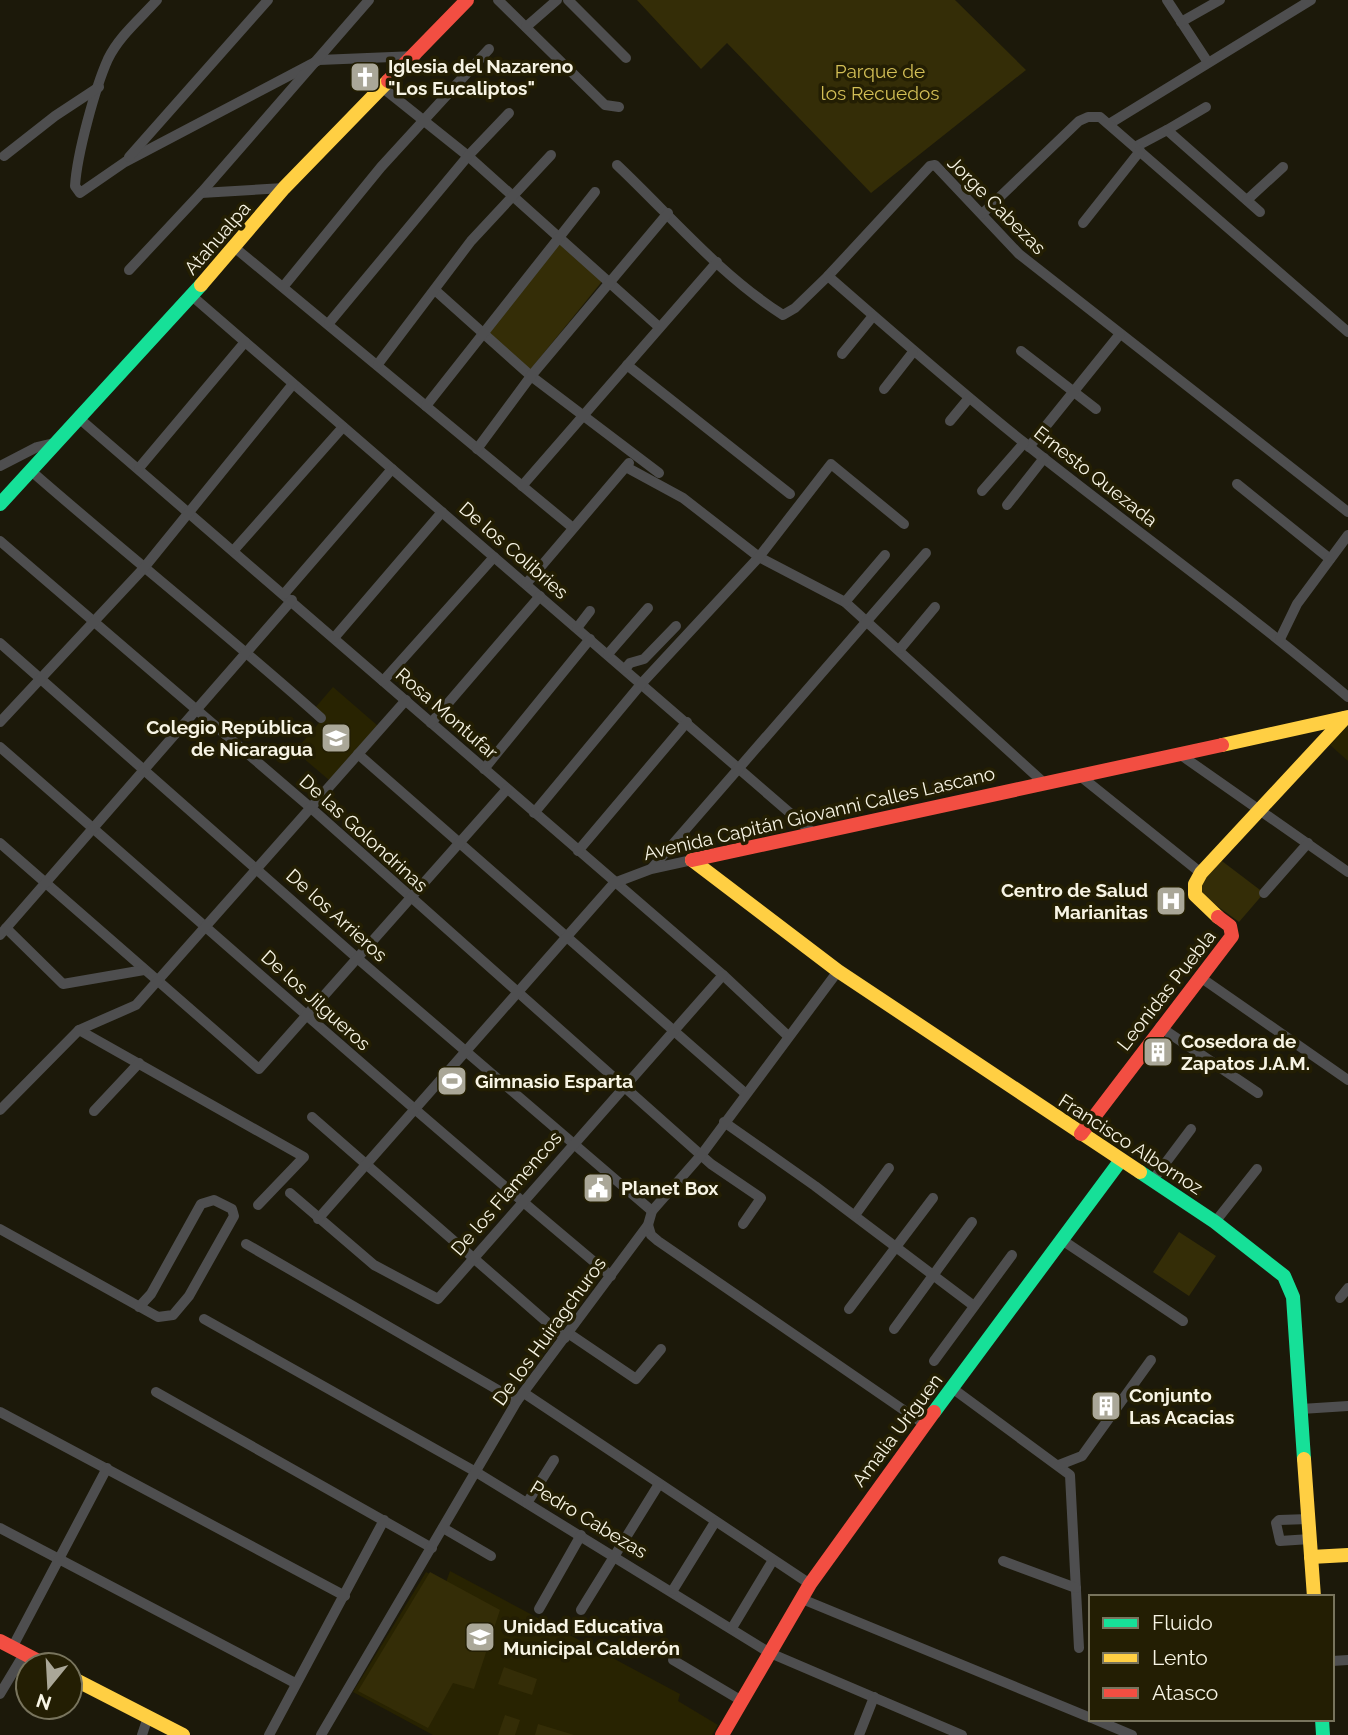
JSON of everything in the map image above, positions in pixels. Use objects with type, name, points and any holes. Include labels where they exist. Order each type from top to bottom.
[{"type":"street","points":[[157,0],[115,48],[99,87],[79,155],[75,189],[85,192],[125,162],[319,60],[415,56]]},
{"type":"street","points":[[125,162],[268,0]]},
{"type":"street","points":[[129,270],[201,193],[369,0]]},
{"type":"street","name":"Atahualpa","points":[[0,504],[54,443],[81,420],[284,188],[467,0]]},
{"type":"street","points":[[498,0],[604,105],[618,107]]},
{"type":"street","points":[[526,27],[557,0]]},
{"type":"street","points":[[568,0],[626,58]]},
{"type":"street","points":[[1167,0],[1207,61]]},
{"type":"street","points":[[1181,22],[1220,0]]},
{"type":"street","points":[[1105,120],[1311,0]]},
{"type":"street","points":[[283,287],[381,167],[489,49]]},
{"type":"street","points":[[4,156],[55,116],[99,87]]},
{"type":"street","points":[[383,89],[425,119],[468,156],[659,327]]},
{"type":"street","points":[[1083,223],[1137,149],[1206,107]]},
{"type":"street","points":[[329,323],[468,156],[509,113]]},
{"type":"street","points":[[982,214],[1079,121],[1088,117],[1105,120],[1348,332]]},
{"type":"street","points":[[1167,130],[1260,212]]},
{"type":"street","points":[[378,364],[436,291],[471,241],[551,155]]},
{"type":"street","name":"Jorge Cabezas","points":[[617,165],[718,262],[782,315],[795,308],[828,276],[930,166],[939,167],[1019,254],[1348,512]]},
{"type":"street","points":[[1247,200],[1283,167]]},
{"type":"street","points":[[201,193],[284,188]]},
{"type":"street","points":[[426,406],[595,192]]},
{"type":"street","points":[[477,449],[531,376],[668,213]]},
{"type":"street","points":[[234,247],[329,323],[573,528]]},
{"type":"street","points":[[522,485],[718,262]]},
{"type":"street","name":"Ernesto Quezada","points":[[828,276],[913,352],[1027,445],[1280,639],[1348,697]]},
{"type":"street","points":[[436,291],[485,332],[531,376],[659,473]]},
{"type":"street","name":"De los Colibries","points":[[192,296],[742,768],[812,832]]},
{"type":"street","points":[[842,354],[873,316]]},
{"type":"street","points":[[982,491],[1027,445],[1120,334]]},
{"type":"street","points":[[139,468],[245,342]]},
{"type":"street","points":[[1021,351],[1096,409]]},
{"type":"street","points":[[884,389],[913,352]]},
{"type":"street","points":[[627,365],[790,494]]},
{"type":"street","points":[[0,722],[143,569],[293,384]]},
{"type":"street","points":[[950,421],[969,398]]},
{"type":"street","name":"Rosa Montufar","points":[[81,420],[723,975],[788,1036]]},
{"type":"street","points":[[234,550],[343,427]]},
{"type":"street","points":[[0,466],[37,447],[54,443]]},
{"type":"street","points":[[526,584],[636,456]]},
{"type":"street","points":[[1007,505],[1044,458]]},
{"type":"street","points":[[534,813],[642,683],[759,557],[831,464],[904,524]]},
{"type":"street","points":[[626,467],[683,498],[759,557],[845,602],[1044,782]]},
{"type":"street","points":[[144,970],[63,984],[3,932],[247,651],[392,469]]},
{"type":"street","points":[[30,470],[143,569],[247,651],[321,718]]},
{"type":"street","points":[[1237,484],[1330,559]]},
{"type":"street","points":[[334,638],[442,512]]},
{"type":"street","points":[[1280,639],[1297,604],[1348,535]]},
{"type":"street","name":"De las Golondrinas","points":[[0,541],[311,808],[516,994],[724,1174],[761,1198],[743,1224]]},
{"type":"street","points":[[652,869],[869,622],[926,553]]},
{"type":"street","points":[[845,602],[885,555]]},
{"type":"street","points":[[383,681],[494,557]]},
{"type":"street","points":[[431,723],[540,596]]},
{"type":"street","points":[[900,649],[935,607]]},
{"type":"street","points":[[608,654],[648,608]]},
{"type":"street","points":[[577,628],[590,611]]},
{"type":"street","points":[[625,669],[629,663],[644,659],[676,626]]},
{"type":"street","points":[[484,769],[590,639]]},
{"type":"street","name":"De los Arrieros","points":[[0,643],[145,768],[357,958],[652,1211]]},
{"type":"street","points":[[0,1110],[79,1030],[136,1005],[406,701]]},
{"type":"street","points":[[1079,775],[1200,873],[1347,717]]},
{"type":"street","name":"Avenida Capitán Giovanni Calles Lascano","points":[[318,1219],[614,883],[652,869],[812,832],[1347,717]]},
{"type":"street","points":[[578,851],[687,722]]},
{"type":"street","points":[[1313,724],[1322,729],[1324,740]]},
{"type":"street","name":"De los Jilgueros","points":[[0,747],[207,926],[413,1110],[611,1276]]},
{"type":"street","points":[[1178,753],[1262,809],[1348,872]]},
{"type":"street","points":[[358,754],[746,1094]]},
{"type":"street","points":[[0,843],[259,1069],[507,789]]},
{"type":"street","points":[[1264,893],[1308,843]]},
{"type":"street","name":"Francisco Albornoz","points":[[692,860],[838,971],[1215,1222],[1284,1276],[1290,1286],[1314,1595]]},
{"type":"street","name":"Leonidas Puebla","points":[[1081,1134],[1232,933],[1230,926],[1208,910],[1195,895],[1195,884],[1200,873]]},
{"type":"street","name":"De los Huiragchuros","points":[[321,1735],[520,1397],[648,1225],[652,1211],[702,1154],[838,971]]},
{"type":"street","name":"De los Flamencos","points":[[290,1193],[374,1265],[438,1299],[521,1201],[723,975]]},
{"type":"street","points":[[1200,976],[1348,1080]]},
{"type":"street","points":[[1160,1027],[1258,1093]]},
{"type":"street","points":[[79,1030],[304,1157],[258,1205]]},
{"type":"street","points":[[94,1111],[139,1063]]},
{"type":"street","points":[[312,1117],[567,1336],[636,1379],[661,1349]]},
{"type":"street","points":[[724,1122],[974,1306]]},
{"type":"street","points":[[1152,1181],[1191,1129]]},
{"type":"street","name":"Amalia Uriguen","points":[[722,1735],[810,1584],[924,1424],[1121,1160]]},
{"type":"street","points":[[855,1216],[889,1168]]},
{"type":"street","points":[[1215,1222],[1257,1169]]},
{"type":"street","points":[[849,1309],[933,1198]]},
{"type":"street","points":[[0,1229],[139,1307],[158,1317],[173,1315],[189,1296],[234,1216],[230,1207],[214,1200],[201,1204],[150,1294],[139,1307]]},
{"type":"street","points":[[894,1329],[972,1222]]},
{"type":"street","points":[[648,1225],[651,1235],[658,1241],[924,1424]]},
{"type":"street","points":[[1062,1240],[1183,1321]]},
{"type":"street","points":[[246,1244],[520,1397],[659,1484],[810,1584]]},
{"type":"street","points":[[934,1361],[1012,1255]]},
{"type":"street","points":[[1340,1298],[1348,1288]]},
{"type":"street","name":"Pedro Cabezas","points":[[204,1319],[476,1472],[673,1590],[771,1653],[962,1735]]},
{"type":"street","points":[[1059,1465],[1082,1456],[1152,1360]]},
{"type":"street","points":[[953,1388],[1070,1475],[1079,1648]]},
{"type":"street","points":[[156,1392],[432,1548]]},
{"type":"street","points":[[1301,1409],[1348,1406]]},
{"type":"street","points":[[0,1412],[345,1596]]},
{"type":"street","points":[[527,1503],[554,1460]]},
{"type":"street","points":[[0,1694],[12,1648],[107,1468]]},
{"type":"street","points":[[581,1610],[659,1484]]},
{"type":"street","points":[[1309,1519],[1279,1520],[1276,1523],[1280,1541],[1310,1539]]},
{"type":"street","points":[[269,1735],[384,1520]]},
{"type":"street","points":[[673,1590],[715,1522]]},
{"type":"street","points":[[0,1528],[295,1683]]},
{"type":"street","points":[[443,1528],[491,1556]]},
{"type":"street","points":[[539,1609],[581,1535]]},
{"type":"street","points":[[1311,1557],[1348,1555]]},
{"type":"street","points":[[732,1628],[773,1560]]},
{"type":"street","points":[[1003,1561],[1076,1588]]},
{"type":"street","points":[[802,1598],[1089,1718]]},
{"type":"street","points":[[673,1660],[742,1701]]},
{"type":"street","points":[[84,1684],[183,1735]]},
{"type":"street","points":[[859,1735],[874,1697]]},
{"type":"street","points":[[142,1735],[148,1717]]},
{"type":"street","points":[[1097,1721],[1132,1735]]},
{"type":"shaded area","name":"Colegio República de Nicaragua","points":[[333,687],[378,726],[329,780],[295,751],[324,717],[315,708]]},
{"type":"shaded area","points":[[1348,725],[1348,761],[1330,745]]},
{"type":"shaded area","name":"Unidad Educativa Municipal Calderón","points":[[450,1571],[680,1694],[678,1701],[718,1725],[712,1735],[433,1735],[353,1692],[426,1572],[446,1582]]},
{"type":"green space","name":"Parque de los Recuedos","points":[[637,0],[955,0],[1026,70],[871,193],[727,43],[701,69]]},
{"type":"green space","points":[[558,241],[604,279],[530,370],[487,334]]},
{"type":"green space","points":[[1218,858],[1264,893],[1239,922],[1201,894],[1198,884]]},
{"type":"green space","points":[[1179,1232],[1216,1256],[1189,1296],[1153,1272]]},
{"type":"green space","points":[[430,1572],[500,1610],[474,1689],[453,1683],[428,1728],[358,1691]]},
{"type":"green space","points":[[504,1667],[537,1679],[532,1695],[498,1684]]},
{"type":"green space","points":[[505,1715],[520,1720],[515,1735],[498,1735]]},
{"type":"green space","points":[[538,1724],[574,1735],[535,1735]]},
{"type":"traffic: fast","points":[[0,504],[201,285]]},
{"type":"traffic: fast","points":[[934,1412],[1121,1160]]},
{"type":"traffic: fast","points":[[1140,1172],[1215,1222],[1284,1276],[1293,1297],[1304,1459]]},
{"type":"traffic: fast","points":[[1322,1721],[1323,1735]]},
{"type":"traffic: slow","points":[[201,285],[284,188],[388,81]]},
{"type":"traffic: slow","points":[[1222,745],[1348,717]]},
{"type":"traffic: slow","points":[[1218,917],[1195,895],[1195,884],[1201,873],[1345,718]]},
{"type":"traffic: slow","points":[[692,860],[838,971],[1140,1172]]},
{"type":"traffic: slow","points":[[1304,1459],[1314,1595]]},
{"type":"traffic: slow","points":[[1311,1557],[1348,1555]]},
{"type":"traffic: slow","points":[[84,1684],[183,1735]]},
{"type":"traffic: jam","points":[[388,81],[467,0]]},
{"type":"traffic: jam","points":[[692,860],[1222,745]]},
{"type":"traffic: jam","points":[[1081,1134],[1232,936],[1230,926],[1218,917]]},
{"type":"traffic: jam","points":[[722,1735],[810,1584],[934,1412]]},
{"type":"traffic: jam","points":[[0,1641],[19,1651]]},
{"type":"place","name":"Iglesia del Nazareno \"Los Eucaliptos\"","points":[[365,77]]},
{"type":"place","name":"Colegio República de Nicaragua","points":[[336,738]]},
{"type":"place","name":"Centro de Salud Marianitas","points":[[1171,901]]},
{"type":"place","name":"Cosedora de Zapatos J.A.M.","points":[[1158,1052]]},
{"type":"place","name":"Gimnasio Esparta","points":[[452,1081]]},
{"type":"place","name":"Planet Box","points":[[598,1188]]},
{"type":"place","name":"Conjunto Las Acacias","points":[[1106,1406]]},
{"type":"place","name":"Unidad Educativa Municipal Calderón","points":[[480,1637]]}]
